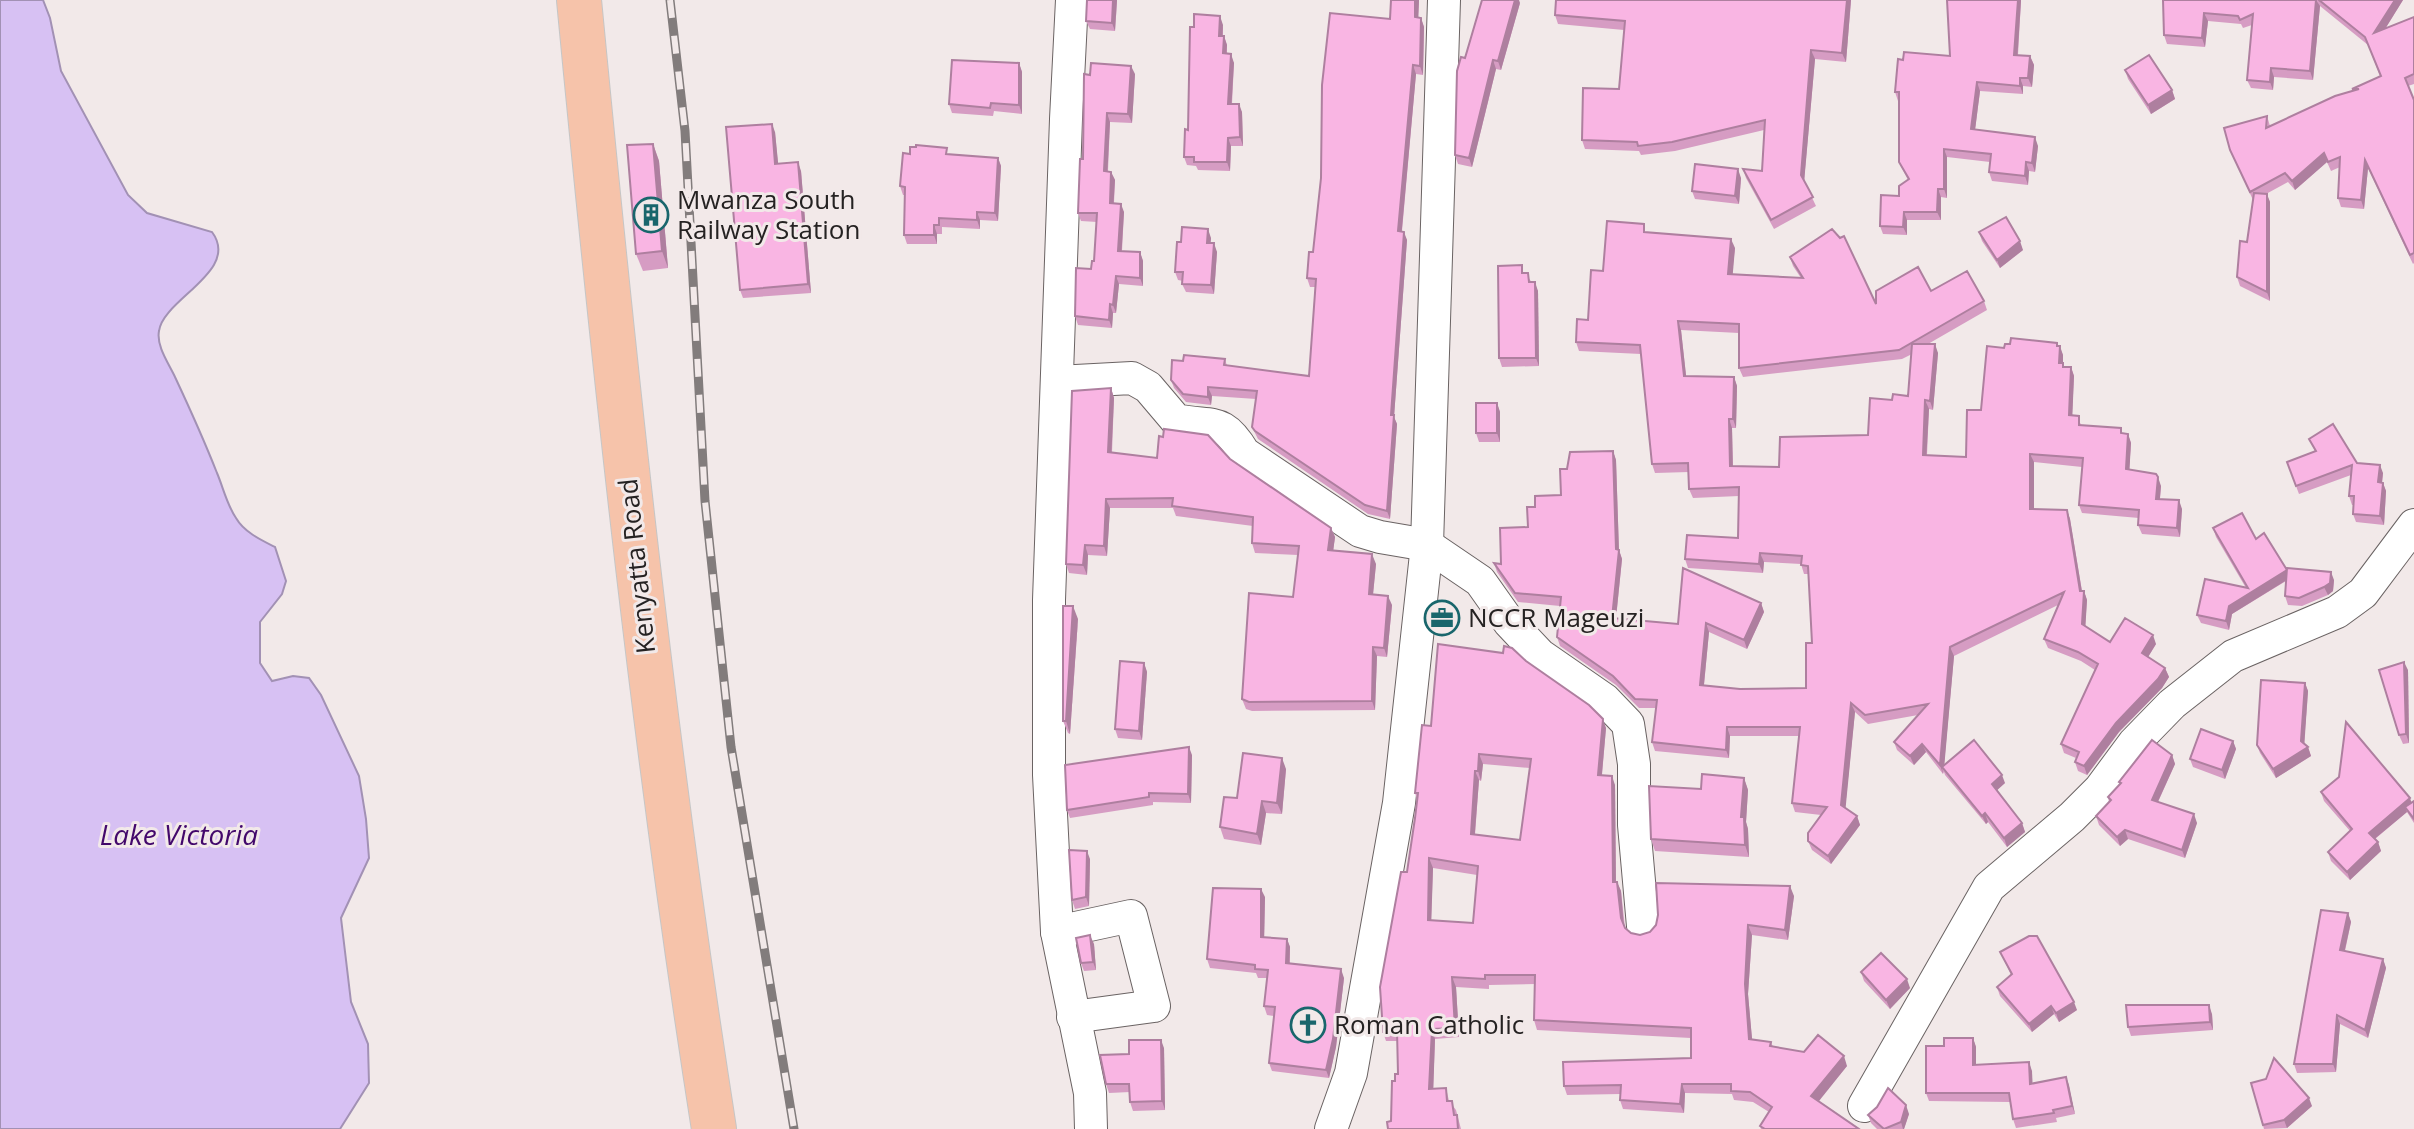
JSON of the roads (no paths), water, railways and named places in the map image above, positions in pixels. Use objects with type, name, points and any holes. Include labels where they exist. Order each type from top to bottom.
[{"type":"highway","name":"Kenyatta Road","points":[[579,0],[610,320],[653,707],[681,918],[714,1129]]},
{"type":"street","points":[[1072,0],[1049,600],[1049,775],[1057,932],[1090,1093],[1091,1129]]},
{"type":"street","points":[[1331,1129],[1351,1073],[1399,803],[1427,545],[1444,0]]},
{"type":"street","points":[[1057,382],[1132,378],[1148,387],[1176,420],[1216,424],[1232,434],[1244,453],[1360,531],[1427,545],[1480,581],[1509,622],[1540,655],[1605,700],[1619,711],[1628,724],[1634,764],[1634,825],[1643,926]]},
{"type":"street","points":[[1864,1106],[1989,887],[2091,798],[2134,743],[2172,704],[2233,656],[2337,612],[2363,593],[2414,525]]},
{"type":"street","points":[[1057,932],[1131,916],[1154,1006],[1073,1017]]},
{"type":"water","name":"Lake Victoria","points":[[0,0],[43,0],[61,71],[128,195],[147,213],[212,232],[218,246],[217,259],[209,272],[164,319],[159,331],[159,343],[233,513],[248,531],[275,547],[286,581],[282,594],[260,622],[260,663],[272,681],[293,676],[309,678],[321,695],[359,776],[369,858],[341,918],[351,1002],[368,1044],[369,1083],[340,1129],[0,1129]]},
{"type":"railway","points":[[670,0],[685,131],[705,501],[731,747],[794,1129]]},
{"type":"place","name":"Mwanza South Railway Station","points":[[651,215]]},
{"type":"place","name":"NCCR Mageuzi","points":[[1442,618]]},
{"type":"place","name":"Roman Catholic","points":[[1308,1025]]}]
